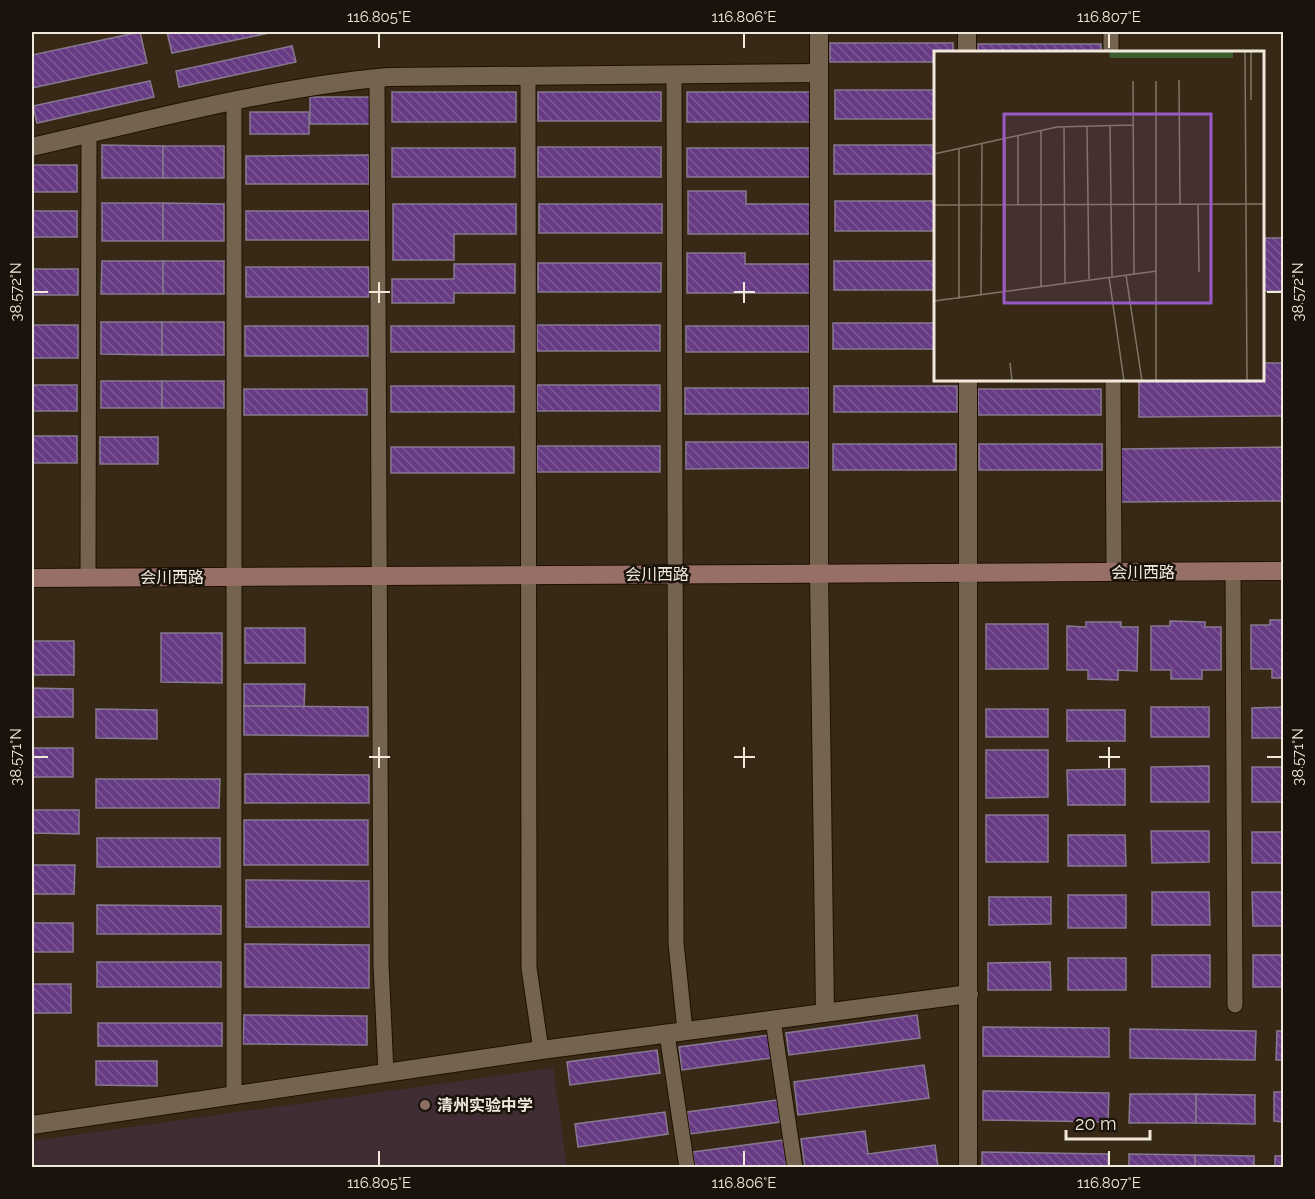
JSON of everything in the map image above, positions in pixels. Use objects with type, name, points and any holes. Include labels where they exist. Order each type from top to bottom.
[{"type":"street","points":[[819,32],[819,574],[825,1013]]},
{"type":"street","points":[[967,32],[967,51]]},
{"type":"street","points":[[32,147],[234,100],[335,82],[377,78],[819,73]]},
{"type":"street","points":[[968,381],[968,1167]]},
{"type":"street","name":"会川西路","points":[[32,578],[1284,571]]},
{"type":"street","points":[[32,1125],[541,1050],[969,994]]},
{"type":"lane","points":[[1111,32],[1111,51]]},
{"type":"lane","points":[[674,74],[676,1032],[687,1167]]},
{"type":"lane","points":[[528,76],[529,968],[541,1050]]},
{"type":"lane","points":[[377,78],[381,964],[386,1073]]},
{"type":"lane","points":[[234,100],[234,1095]]},
{"type":"lane","points":[[88,578],[89,134]]},
{"type":"lane","points":[[1113,381],[1114,572]]},
{"type":"lane","points":[[1233,571],[1234,1005]]},
{"type":"lane","points":[[774,1020],[795,1167]]},
{"type":"shaded area","name":"清州实验中学","points":[[553,1068],[567,1167],[32,1167],[32,1141]]},
{"type":"building","points":[[140,32],[147,63],[32,88],[32,55]]},
{"type":"building","points":[[167,32],[274,32],[172,53]]},
{"type":"building","points":[[830,43],[953,43],[953,51],[934,51],[934,62],[830,62]]},
{"type":"building","points":[[978,44],[1101,44],[1101,51],[978,51]]},
{"type":"building","points":[[292,46],[296,62],[179,87],[176,71]]},
{"type":"building","points":[[150,81],[154,97],[37,123],[33,106]]},
{"type":"building","points":[[835,90],[934,90],[934,119],[835,119]]},
{"type":"building","points":[[392,92],[516,92],[516,122],[392,122]]},
{"type":"building","points":[[538,92],[661,92],[661,121],[538,121]]},
{"type":"building","points":[[687,92],[810,92],[810,122],[687,122]]},
{"type":"building","points":[[310,97],[370,97],[370,124],[310,124]]},
{"type":"building","points":[[250,112],[309,112],[309,134],[250,134]]},
{"type":"building","points":[[102,145],[163,146],[163,178],[102,178]]},
{"type":"building","points":[[834,145],[934,145],[934,174],[834,174]]},
{"type":"building","points":[[163,146],[224,146],[224,178],[163,178]]},
{"type":"building","points":[[538,147],[661,147],[661,177],[538,177]]},
{"type":"building","points":[[392,148],[515,148],[515,177],[392,177]]},
{"type":"building","points":[[687,148],[810,148],[810,177],[687,177]]},
{"type":"building","points":[[369,155],[369,184],[246,184],[246,156]]},
{"type":"building","points":[[32,165],[77,165],[77,192],[32,192]]},
{"type":"building","points":[[688,191],[746,191],[746,204],[811,204],[811,234],[688,234]]},
{"type":"building","points":[[835,201],[934,201],[934,231],[835,231]]},
{"type":"building","points":[[102,203],[163,203],[163,241],[102,241]]},
{"type":"building","points":[[163,203],[224,204],[224,241],[163,241]]},
{"type":"building","points":[[393,204],[516,204],[516,234],[454,234],[454,260],[393,260]]},
{"type":"building","points":[[539,204],[662,204],[662,233],[539,233]]},
{"type":"building","points":[[32,211],[77,211],[77,237],[32,237]]},
{"type":"building","points":[[246,211],[369,211],[369,240],[246,240]]},
{"type":"building","points":[[1264,238],[1284,238],[1284,291],[1264,291]]},
{"type":"building","points":[[687,253],[745,253],[745,264],[810,264],[810,293],[687,293]]},
{"type":"building","points":[[102,261],[163,261],[163,294],[101,294]]},
{"type":"building","points":[[163,261],[224,261],[224,294],[163,294]]},
{"type":"building","points":[[834,261],[934,261],[934,290],[834,290]]},
{"type":"building","points":[[538,263],[661,263],[661,292],[538,292]]},
{"type":"building","points":[[454,264],[515,264],[515,293],[454,293],[454,303],[392,303],[392,279],[454,279]]},
{"type":"building","points":[[246,267],[369,267],[369,297],[246,297]]},
{"type":"building","points":[[32,269],[78,269],[78,295],[32,295]]},
{"type":"building","points":[[101,322],[162,322],[162,355],[101,354]]},
{"type":"building","points":[[162,322],[224,322],[224,355],[162,355]]},
{"type":"building","points":[[833,323],[934,323],[934,349],[833,349]]},
{"type":"building","points":[[32,325],[78,325],[78,358],[32,358]]},
{"type":"building","points":[[537,325],[660,325],[660,351],[537,351]]},
{"type":"building","points":[[245,326],[368,326],[368,356],[245,356]]},
{"type":"building","points":[[391,326],[514,326],[514,352],[391,352]]},
{"type":"building","points":[[686,326],[809,326],[809,352],[686,352]]},
{"type":"building","points":[[1264,363],[1284,363],[1284,416],[1139,417],[1139,381],[1264,381]]},
{"type":"building","points":[[101,381],[162,381],[162,408],[101,408]]},
{"type":"building","points":[[162,381],[224,381],[224,408],[162,408]]},
{"type":"building","points":[[32,385],[77,385],[77,411],[32,411]]},
{"type":"building","points":[[537,385],[660,385],[660,411],[537,411]]},
{"type":"building","points":[[391,386],[514,386],[514,412],[391,412]]},
{"type":"building","points":[[834,386],[957,386],[957,412],[834,412]]},
{"type":"building","points":[[685,388],[809,388],[809,414],[685,414]]},
{"type":"building","points":[[244,389],[367,389],[367,415],[244,415]]},
{"type":"building","points":[[978,389],[1101,389],[1101,415],[978,415]]},
{"type":"building","points":[[32,436],[77,436],[77,463],[32,463]]},
{"type":"building","points":[[100,437],[158,437],[158,464],[100,464]]},
{"type":"building","points":[[686,442],[809,442],[809,468],[686,469]]},
{"type":"building","points":[[833,444],[956,444],[956,470],[833,470]]},
{"type":"building","points":[[979,444],[1102,444],[1102,470],[979,470]]},
{"type":"building","points":[[537,446],[660,446],[660,472],[537,472]]},
{"type":"building","points":[[391,447],[514,447],[514,473],[391,473]]},
{"type":"building","points":[[1284,447],[1284,501],[1120,502],[1119,449]]},
{"type":"building","points":[[1270,620],[1284,620],[1284,678],[1272,678],[1272,669],[1251,669],[1251,625],[1270,625]]},
{"type":"building","points":[[1170,621],[1205,622],[1205,627],[1221,627],[1221,670],[1202,670],[1202,679],[1171,679],[1171,670],[1151,670],[1151,626],[1170,626]]},
{"type":"building","points":[[1086,622],[1121,622],[1121,627],[1138,627],[1137,671],[1118,670],[1118,680],[1088,679],[1088,670],[1067,670],[1067,626],[1086,627]]},
{"type":"building","points":[[986,624],[1048,624],[1048,669],[986,669]]},
{"type":"building","points":[[245,628],[305,628],[305,663],[245,663]]},
{"type":"building","points":[[161,633],[222,633],[222,683],[161,682]]},
{"type":"building","points":[[32,641],[74,641],[74,675],[32,675]]},
{"type":"building","points":[[244,684],[305,684],[304,707],[244,706]]},
{"type":"building","points":[[32,688],[73,689],[73,717],[32,717]]},
{"type":"building","points":[[244,706],[368,707],[368,736],[244,735]]},
{"type":"building","points":[[1151,707],[1209,707],[1209,737],[1151,737]]},
{"type":"building","points":[[1284,707],[1284,738],[1252,738],[1252,708]]},
{"type":"building","points":[[96,709],[157,710],[157,739],[96,738]]},
{"type":"building","points":[[986,709],[1048,709],[1048,737],[986,737]]},
{"type":"building","points":[[1067,710],[1125,710],[1125,741],[1067,741]]},
{"type":"building","points":[[32,748],[73,748],[73,777],[32,777]]},
{"type":"building","points":[[986,750],[1048,750],[1048,797],[986,798]]},
{"type":"building","points":[[1209,766],[1209,802],[1151,802],[1151,767]]},
{"type":"building","points":[[1252,767],[1284,767],[1284,802],[1252,802]]},
{"type":"building","points":[[1125,769],[1125,805],[1068,805],[1067,770]]},
{"type":"building","points":[[245,774],[369,775],[369,803],[245,803]]},
{"type":"building","points":[[96,779],[220,779],[219,808],[96,808]]},
{"type":"building","points":[[32,810],[79,810],[79,834],[32,833]]},
{"type":"building","points":[[986,815],[1048,815],[1048,862],[986,862]]},
{"type":"building","points":[[244,820],[368,820],[368,865],[244,865]]},
{"type":"building","points":[[1151,831],[1209,831],[1209,862],[1152,863]]},
{"type":"building","points":[[1252,832],[1284,832],[1284,863],[1252,863]]},
{"type":"building","points":[[1068,835],[1125,835],[1126,866],[1068,866]]},
{"type":"building","points":[[97,838],[220,838],[220,867],[97,867]]},
{"type":"building","points":[[32,865],[75,865],[74,894],[32,894]]},
{"type":"building","points":[[246,880],[369,881],[369,927],[246,927]]},
{"type":"building","points":[[1152,892],[1209,892],[1210,925],[1152,925]]},
{"type":"building","points":[[1252,892],[1284,892],[1284,926],[1253,926]]},
{"type":"building","points":[[1068,895],[1126,895],[1126,928],[1068,928]]},
{"type":"building","points":[[989,897],[1051,897],[1051,924],[989,925]]},
{"type":"building","points":[[97,905],[221,906],[221,934],[97,934]]},
{"type":"building","points":[[32,923],[73,923],[73,952],[32,952]]},
{"type":"building","points":[[245,944],[369,945],[369,988],[245,987]]},
{"type":"building","points":[[1152,955],[1210,955],[1210,987],[1152,987]]},
{"type":"building","points":[[1253,955],[1284,955],[1284,987],[1253,987]]},
{"type":"building","points":[[1068,958],[1126,958],[1126,990],[1068,990]]},
{"type":"building","points":[[97,962],[221,962],[221,987],[97,987]]},
{"type":"building","points":[[1050,962],[1051,990],[988,990],[988,963]]},
{"type":"building","points":[[32,984],[71,984],[71,1013],[32,1013]]},
{"type":"building","points":[[244,1015],[367,1016],[367,1045],[243,1044]]},
{"type":"building","points":[[917,1015],[920,1038],[789,1055],[786,1033]]},
{"type":"building","points":[[98,1023],[222,1023],[222,1046],[98,1046]]},
{"type":"building","points":[[983,1027],[1109,1028],[1109,1057],[983,1056]]},
{"type":"building","points":[[1130,1029],[1256,1031],[1255,1060],[1130,1058]]},
{"type":"building","points":[[1277,1031],[1284,1031],[1284,1060],[1276,1060]]},
{"type":"building","points":[[769,1035],[772,1058],[682,1070],[679,1047]]},
{"type":"building","points":[[657,1050],[660,1073],[570,1085],[567,1062]]},
{"type":"building","points":[[96,1061],[157,1061],[157,1086],[96,1085]]},
{"type":"building","points":[[924,1065],[929,1098],[798,1115],[794,1082]]},
{"type":"building","points":[[983,1091],[1109,1093],[1108,1122],[983,1120]]},
{"type":"building","points":[[1274,1092],[1284,1092],[1284,1122],[1274,1121]]},
{"type":"building","points":[[1130,1094],[1196,1094],[1196,1123],[1129,1123]]},
{"type":"building","points":[[1196,1094],[1255,1095],[1255,1124],[1196,1123]]},
{"type":"building","points":[[777,1100],[780,1122],[690,1134],[687,1112]]},
{"type":"building","points":[[665,1112],[668,1134],[578,1147],[575,1124]]},
{"type":"building","points":[[865,1131],[868,1154],[935,1145],[938,1167],[805,1168],[801,1139]]},
{"type":"building","points":[[783,1140],[787,1168],[695,1168],[693,1152]]},
{"type":"building","points":[[982,1152],[1108,1154],[1108,1168],[982,1168]]},
{"type":"building","points":[[1129,1154],[1195,1155],[1195,1168],[1129,1168]]},
{"type":"building","points":[[1195,1155],[1254,1156],[1254,1168],[1195,1168]]},
{"type":"building","points":[[1275,1156],[1284,1156],[1284,1168],[1275,1168]]},
{"type":"place","name":"清州实验中学","points":[[425,1105]]}]
